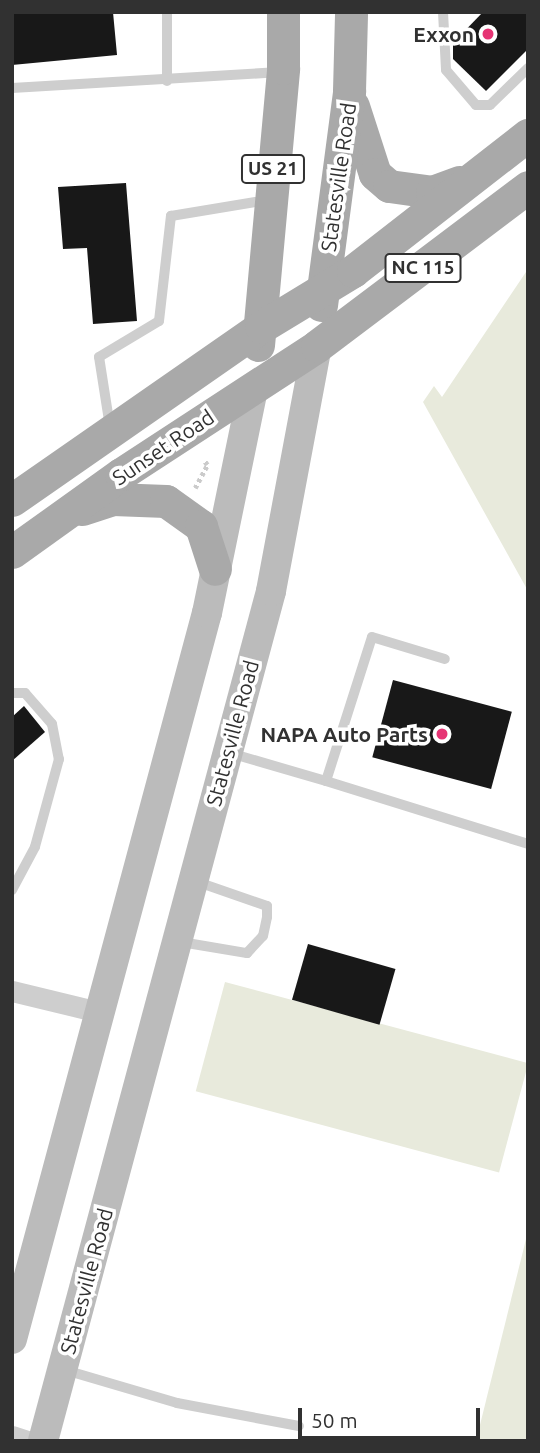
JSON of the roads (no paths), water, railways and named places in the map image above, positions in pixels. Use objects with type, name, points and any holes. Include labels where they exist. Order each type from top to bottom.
[{"type":"main road","name":"US 21","points":[[261,327],[282,71],[283,12]]},
{"type":"main road","name":"Statesville Road","points":[[43,1441],[271,591],[317,346],[349,91],[351,12]]},
{"type":"main road","points":[[349,91],[364,147],[375,174],[389,186],[432,192],[478,174]]},
{"type":"main road","name":"NC 115","points":[[261,327],[323,292],[528,135]]},
{"type":"main road","name":"NC 115","points":[[317,346],[528,187]]},
{"type":"main road","points":[[12,1339],[215,569],[253,388],[261,327]]},
{"type":"main road","name":"Sunset Road","points":[[12,500],[261,327]]},
{"type":"main road","name":"Sunset Road","points":[[12,552],[63,515],[317,346]]},
{"type":"main road","points":[[63,515],[113,499],[166,500],[201,526],[215,569]]},
{"type":"street","points":[[12,991],[99,1012]]},
{"type":"street","points":[[12,1436],[27,1441]]},
{"type":"lane","points":[[167,12],[167,81]]},
{"type":"lane","points":[[443,12],[446,69],[476,105],[490,105],[528,68]]},
{"type":"lane","points":[[12,88],[167,81],[282,71]]},
{"type":"lane","points":[[110,431],[99,358],[159,321],[171,216],[271,200]]},
{"type":"lane","points":[[326,781],[372,637],[445,659]]},
{"type":"lane","points":[[12,693],[25,693],[52,724],[59,759],[35,848],[12,890]]},
{"type":"lane","points":[[227,752],[528,844]]},
{"type":"lane","points":[[176,941],[247,953],[263,936],[267,906],[192,880]]},
{"type":"lane","points":[[62,1369],[177,1403],[299,1426]]},
{"type":"place","name":"Exxon","points":[[488,34]]},
{"type":"place","name":"NAPA Auto Parts","points":[[442,734]]}]
